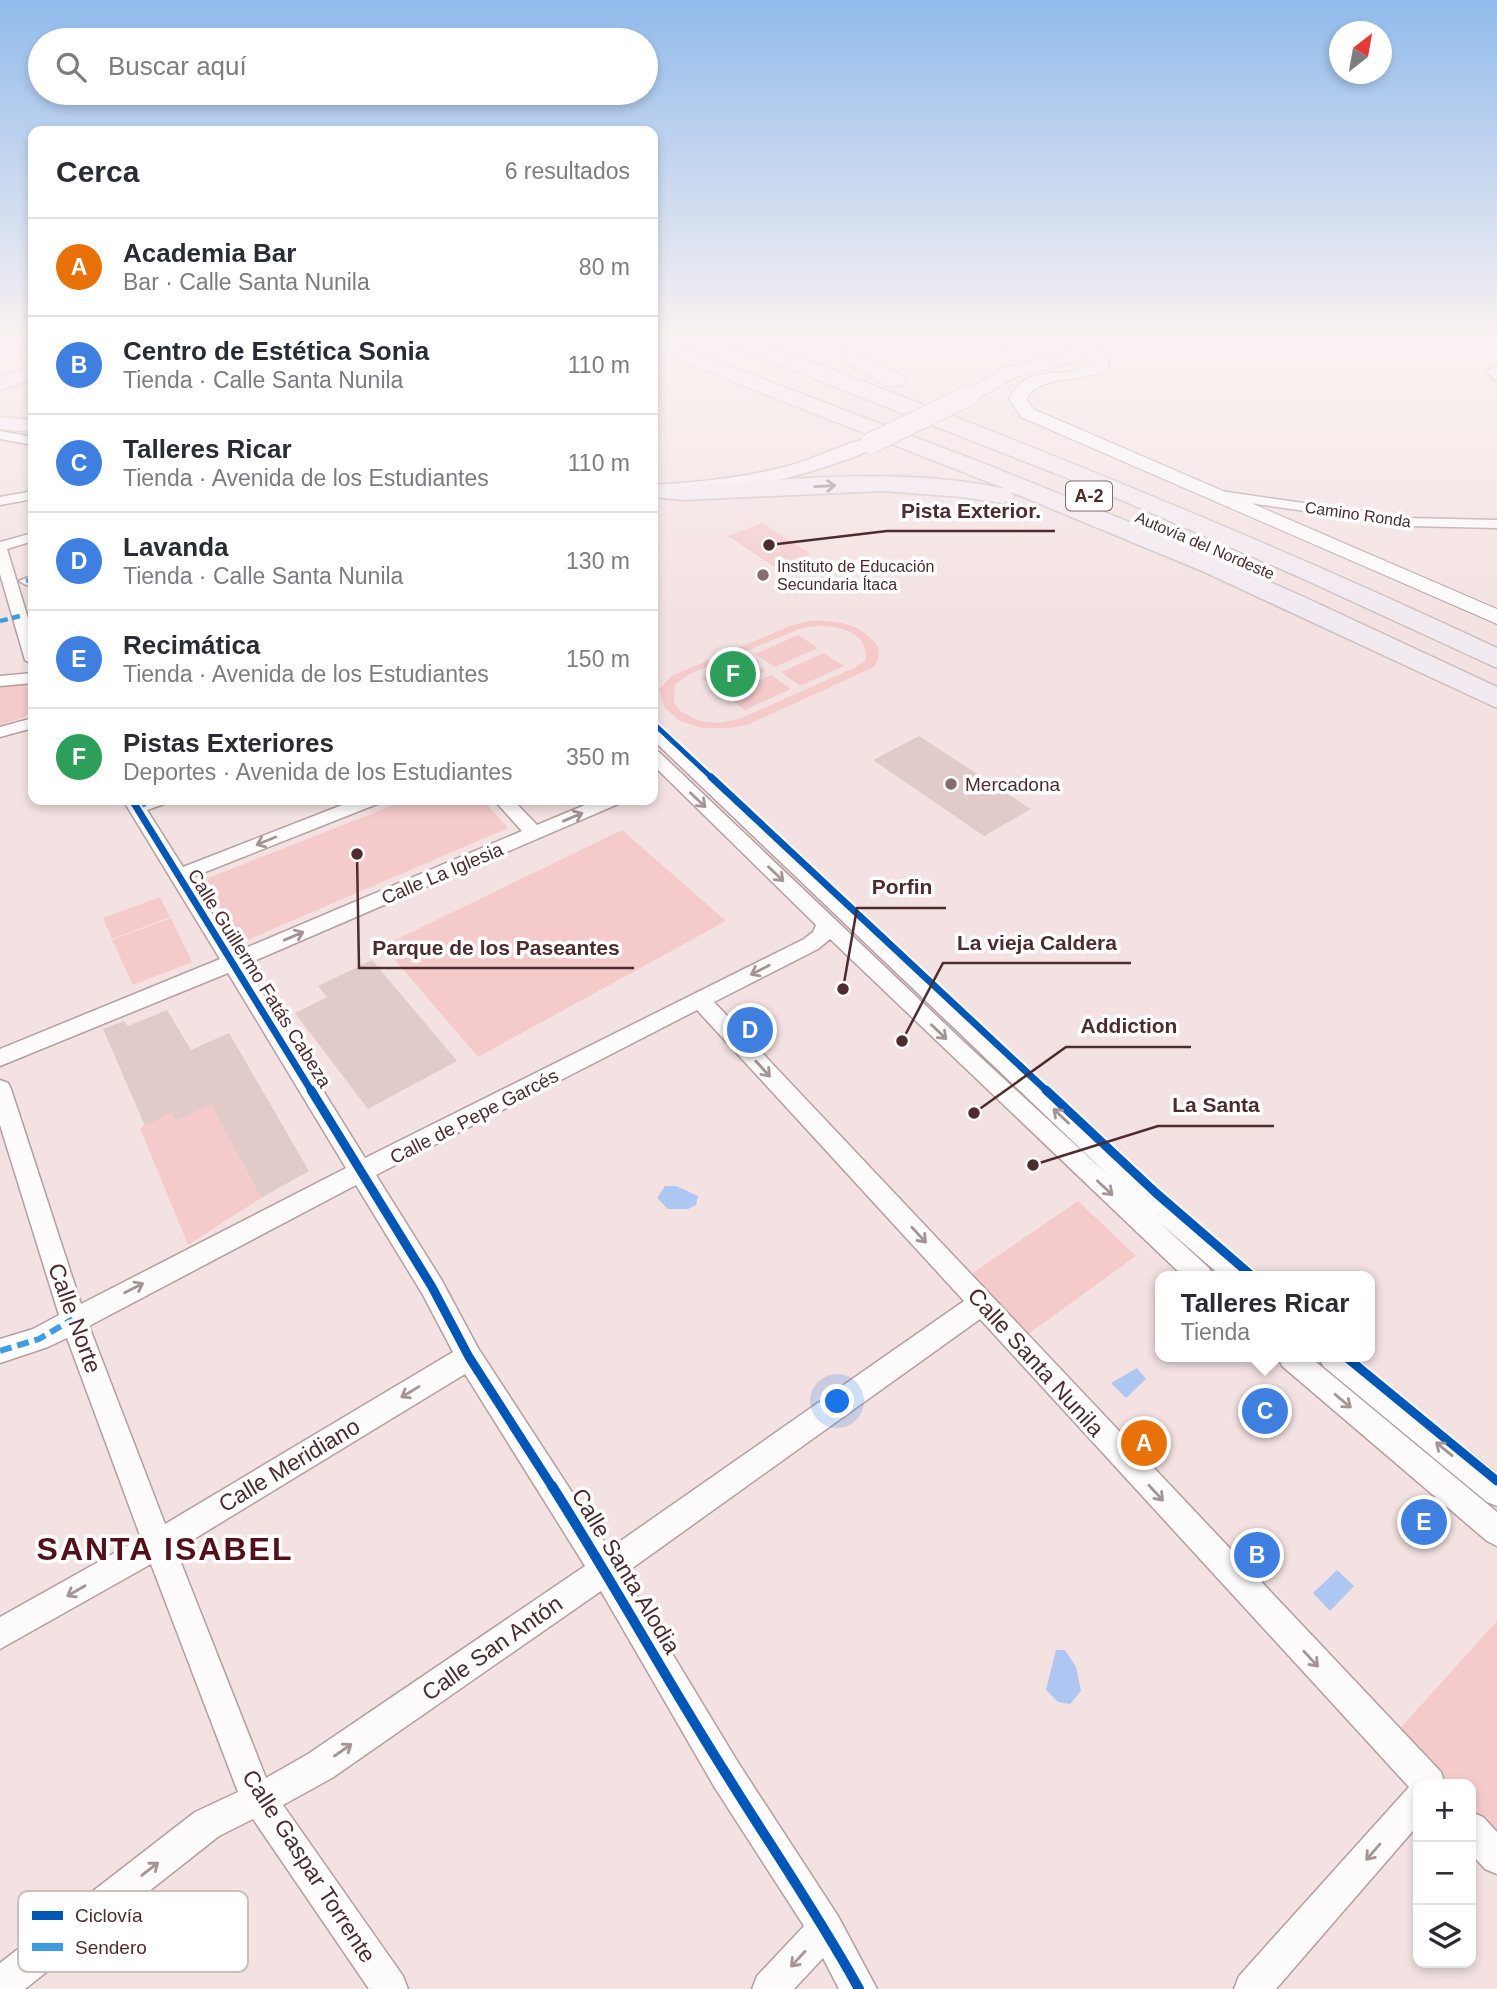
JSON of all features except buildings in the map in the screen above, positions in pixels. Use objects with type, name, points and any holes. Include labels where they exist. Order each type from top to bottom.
[{"type":"highway","points":[[876,429],[1172,549],[1344,626],[1497,699]]},
{"type":"highway","name":"Autovía del Nordeste","points":[[898,429],[1123,510],[1279,577],[1497,681]]},
{"type":"highway","name":"Autovía del Nordeste","points":[[964,429],[1104,483],[1351,589],[1497,659]]},
{"type":"highway","points":[[1010,429],[1174,493],[1497,641]]},
{"type":"highway","points":[[658,491],[683,493],[879,484],[951,488],[1042,505],[1134,539],[1172,549]]},
{"type":"main road","points":[[658,491],[778,476],[825,463],[900,429]]},
{"type":"main road","points":[[1060,429],[1220,495],[1497,617]]},
{"type":"street","points":[[13,429],[28,438]]},
{"type":"street","name":"Camino Ronda","points":[[1220,495],[1409,522],[1497,524]]},
{"type":"street","points":[[0,501],[28,496]]},
{"type":"street","points":[[28,539],[0,551],[28,643]]},
{"type":"street","points":[[0,621],[20,616]]},
{"type":"street","points":[[0,732],[28,724]]},
{"type":"street","points":[[658,743],[671,775],[1233,1271]]},
{"type":"street","points":[[658,761],[956,1048],[1195,1271]]},
{"type":"street","name":"Calle Guillermo Fatás Cabeza","points":[[135,805],[362,1173]]},
{"type":"street","points":[[178,876],[359,805]]},
{"type":"street","points":[[508,805],[534,833]]},
{"type":"street","name":"Calle La Iglesia","points":[[0,1058],[231,963],[600,805]]},
{"type":"street","name":"Calle de Pepe Garcés","points":[[0,1351],[39,1339],[73,1319],[701,1001],[818,939],[827,928],[826,921]]},
{"type":"street","name":"Calle Santa Nunila","points":[[701,1001],[1424,1779]]},
{"type":"street","name":"Calle Norte","points":[[0,1089],[73,1319],[157,1545]]},
{"type":"street","name":"Calle Santa Alodia","points":[[362,1173],[432,1287],[469,1357],[605,1570],[727,1776],[826,1928],[859,1989]]},
{"type":"street","name":"Calle San Antón","points":[[121,1891],[207,1824],[309,1774],[605,1570],[982,1303]]},
{"type":"street","name":"Calle Meridiano","points":[[0,1634],[157,1545],[469,1357]]},
{"type":"street","points":[[1297,1362],[1497,1531]]},
{"type":"street","points":[[1338,1362],[1497,1492]]},
{"type":"street","name":"Calle Gaspar Torrente","points":[[157,1545],[240,1760],[259,1799],[390,1989]]},
{"type":"street","points":[[1252,1989],[1413,1806]]},
{"type":"street","points":[[1476,1834],[1497,1857]]},
{"type":"street","points":[[770,1989],[826,1928]]},
{"type":"street","name":"Calle San Antón","points":[[0,1986],[18,1972]]},
{"type":"shaded area","points":[[762,523],[811,554],[776,568],[728,536]]},
{"type":"shaded area","points":[[809,621],[828,621],[856,628],[872,639],[878,647],[879,657],[874,667],[747,725],[702,728],[680,721],[665,708],[659,690],[671,676],[790,626]],"holes":[[[826,626],[843,629],[857,637],[865,650],[866,660],[854,668],[739,719],[719,723],[699,721],[680,711],[674,702],[675,685],[690,674],[802,628]]]},
{"type":"shaded area","points":[[798,635],[818,648],[775,667],[755,654]]},
{"type":"shaded area","points":[[824,653],[844,666],[800,686],[781,672]]},
{"type":"shaded area","points":[[746,658],[765,671],[720,691],[701,678]]},
{"type":"shaded area","points":[[771,675],[791,689],[745,710],[726,695]]},
{"type":"shaded area","points":[[20,683],[27,686],[28,714],[0,725],[0,688]]},
{"type":"shaded area","points":[[393,805],[487,805],[508,828],[240,943],[201,881]]},
{"type":"shaded area","points":[[622,830],[726,921],[478,1057],[383,946]]},
{"type":"shaded area","points":[[160,897],[170,917],[112,939],[103,918]]},
{"type":"shaded area","points":[[171,918],[192,962],[133,985],[112,940]]},
{"type":"shaded area","points":[[211,1104],[261,1198],[188,1245],[140,1128],[172,1113],[177,1120]]},
{"type":"shaded area","points":[[1078,1201],[1136,1256],[1024,1337],[967,1277]]},
{"type":"shaded area","points":[[1497,1621],[1497,1831],[1493,1835],[1476,1816],[1476,1779],[1440,1779],[1396,1733]]},
{"type":"water","points":[[665,1186],[676,1186],[698,1196],[696,1205],[688,1209],[668,1209],[657,1198]]},
{"type":"water","points":[[1137,1368],[1146,1379],[1126,1398],[1111,1383]]},
{"type":"water","points":[[1337,1570],[1354,1586],[1330,1611],[1313,1593]]},
{"type":"water","points":[[1056,1650],[1065,1650],[1076,1667],[1081,1691],[1070,1704],[1058,1702],[1046,1690]]},
{"type":"marked path","points":[[0,621],[20,616]]},
{"type":"marked path","points":[[136,807],[142,805]]},
{"type":"marked path","points":[[0,1351],[39,1339],[73,1319]]},
{"type":"cycle path","points":[[658,728],[1156,1193],[1246,1271]]},
{"type":"cycle path","points":[[135,805],[432,1287],[469,1357],[605,1570],[727,1776],[826,1928],[859,1989]]},
{"type":"cycle path","points":[[1352,1362],[1497,1481]]},
{"type":"place","name":"Pista Exterior.","points":[[769,545]]},
{"type":"place","name":"Instituto de Educación Secundaria Ítaca","points":[[763,575]]},
{"type":"place","name":"Pistas Exteriores","points":[[733,674]]},
{"type":"place","name":"Mercadona","points":[[951,784]]},
{"type":"place","name":"Parque de los Paseantes","points":[[357,854]]},
{"type":"place","name":"Porfin","points":[[843,989]]},
{"type":"place","name":"Lavanda","points":[[750,1030]]},
{"type":"place","name":"La vieja Caldera","points":[[902,1041]]},
{"type":"place","name":"Addiction","points":[[974,1113]]},
{"type":"place","name":"La Santa","points":[[1033,1165]]},
{"type":"place","name":"Talleres Ricar","points":[[1265,1411]]},
{"type":"place","name":"Academia Bar","points":[[1144,1443]]},
{"type":"place","name":"Recimática","points":[[1424,1522]]},
{"type":"place","name":"Centro de Estética Sonia","points":[[1257,1555]]},
{"type":"district","name":"SANTA ISABEL","points":[[165,1549]]}]
